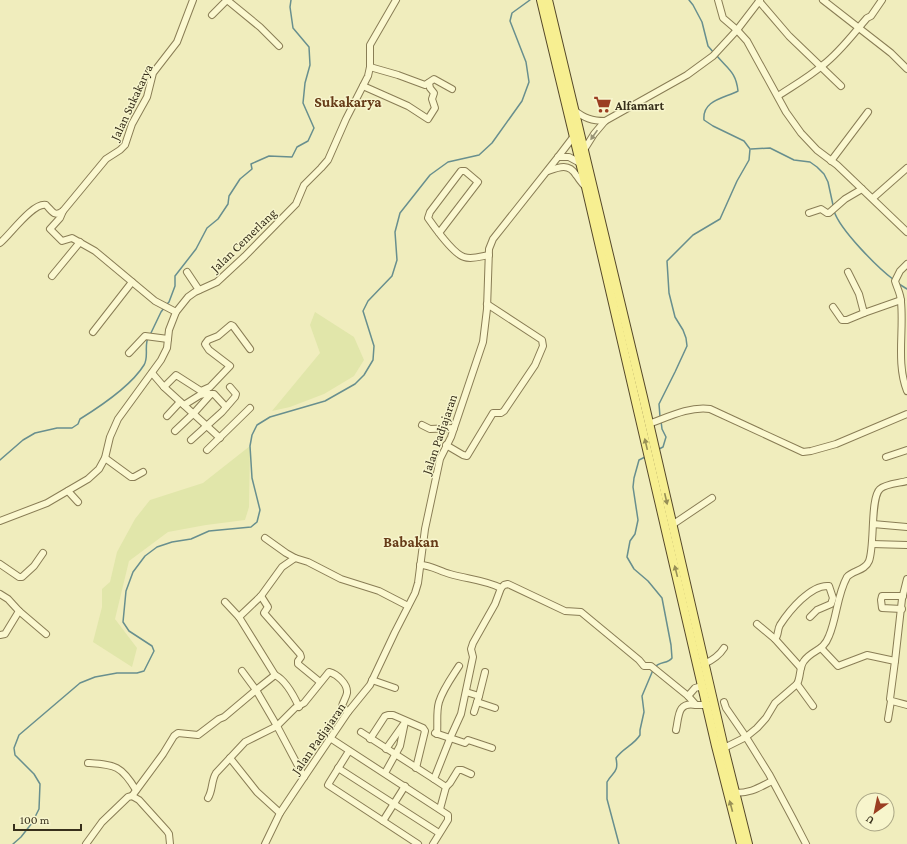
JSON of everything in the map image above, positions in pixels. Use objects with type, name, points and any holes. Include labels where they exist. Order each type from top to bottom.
[{"type":"main road","points":[[541,0],[546,11],[584,150],[596,214],[702,686],[741,844]]},
{"type":"main road","points":[[548,0],[546,11],[580,163],[586,187],[596,214],[649,424],[715,711],[748,844]]},
{"type":"street","name":"Jalan Sukakarya","points":[[80,242],[72,238],[62,241],[50,229],[106,159],[125,145],[132,124],[147,97],[153,73],[177,42],[193,0]]},
{"type":"street","name":"Jalan Cemerlang","points":[[0,521],[47,503],[95,473],[103,464],[110,437],[118,419],[152,373],[167,348],[168,330],[176,312],[184,302],[199,290],[223,277],[296,204],[304,185],[328,160],[346,119],[368,76],[370,67],[370,45],[396,0]]},
{"type":"street","points":[[718,0],[723,18],[747,41],[801,133],[817,150],[873,198],[907,232]]},
{"type":"street","points":[[584,150],[594,134],[605,121],[682,78],[713,56],[737,30],[760,0],[790,36],[841,86]]},
{"type":"street","points":[[823,0],[891,53],[907,69]]},
{"type":"street","points":[[778,96],[822,66],[843,47],[872,14],[882,0]]},
{"type":"street","points":[[212,16],[230,1],[279,46]]},
{"type":"street","points":[[370,67],[398,75],[425,86],[434,79],[452,89]]},
{"type":"street","points":[[364,86],[408,106],[428,119],[435,108],[432,99],[434,93],[430,88],[429,83]]},
{"type":"street","points":[[574,110],[582,117],[605,121]]},
{"type":"street","points":[[831,161],[868,112]]},
{"type":"street","name":"Jalan Padjajaran","points":[[266,844],[280,812],[348,712],[372,680],[415,593],[434,481],[440,459],[454,428],[483,342],[491,244],[493,239],[574,136]]},
{"type":"street","points":[[558,157],[569,157],[580,163]]},
{"type":"street","points":[[547,171],[562,166],[567,167],[572,170],[586,187]]},
{"type":"street","points":[[873,198],[907,168]]},
{"type":"street","points":[[440,233],[478,182],[465,171],[461,172],[428,215],[428,218],[440,233],[464,258],[489,255]]},
{"type":"street","points":[[808,213],[821,209],[829,213],[845,199],[862,188]]},
{"type":"street","points":[[0,243],[33,210],[40,206],[46,205],[55,214],[63,211]]},
{"type":"street","points":[[52,276],[80,242],[103,257],[155,302],[176,312]]},
{"type":"street","points":[[907,264],[895,280],[901,300],[902,365],[907,391]]},
{"type":"street","points":[[187,272],[199,290]]},
{"type":"street","points":[[848,272],[859,294],[864,312]]},
{"type":"street","points":[[93,332],[132,282]]},
{"type":"street","points":[[834,307],[842,320],[847,320],[864,312],[901,300]]},
{"type":"street","points":[[446,446],[463,456],[467,455],[493,413],[501,413],[504,411],[535,365],[543,346],[542,340],[487,304]]},
{"type":"street","points":[[164,386],[176,375],[201,391],[215,383],[230,366],[209,350],[205,344],[208,340],[218,336],[231,325],[250,349]]},
{"type":"street","points":[[130,353],[145,336],[168,339]]},
{"type":"street","points":[[152,373],[220,438]]},
{"type":"street","points":[[191,440],[226,407],[236,395],[230,387]]},
{"type":"street","points":[[167,416],[182,403],[203,394],[214,394],[226,407]]},
{"type":"street","points":[[175,431],[212,394]]},
{"type":"street","points":[[207,450],[250,408]]},
{"type":"street","points":[[649,424],[690,410],[701,408],[710,409],[779,439],[803,452],[836,444],[907,414]]},
{"type":"street","points":[[422,425],[430,429],[454,428]]},
{"type":"street","points":[[886,457],[907,450]]},
{"type":"street","points":[[105,458],[131,477],[143,472]]},
{"type":"street","points":[[724,748],[746,737],[766,718],[775,703],[797,684],[803,662],[809,654],[825,645],[830,634],[845,579],[849,574],[861,569],[868,563],[872,544],[876,494],[879,490],[886,486],[907,481]]},
{"type":"street","points":[[68,491],[78,502]]},
{"type":"street","points":[[672,526],[712,498]]},
{"type":"street","points":[[873,524],[907,527]]},
{"type":"street","points":[[265,538],[295,558],[308,562],[341,579],[379,591],[408,606]]},
{"type":"street","points":[[872,544],[907,544]]},
{"type":"street","points":[[0,564],[19,577],[22,577],[34,566],[43,553]]},
{"type":"street","points":[[239,617],[261,596],[282,567],[295,558]]},
{"type":"street","points":[[420,565],[501,588]]},
{"type":"street","points":[[888,718],[903,596],[907,579]]},
{"type":"street","points":[[434,779],[461,714],[473,657],[471,649],[473,643],[495,604],[501,588],[504,585],[508,584],[565,611],[581,612],[639,660],[644,666],[650,665],[688,696],[696,705]]},
{"type":"street","points":[[774,639],[777,637],[780,625],[807,594],[821,587],[829,586],[833,598],[831,604],[817,610],[810,617]]},
{"type":"street","points":[[0,594],[13,602],[19,611],[46,634]]},
{"type":"street","points":[[261,596],[268,606],[264,612],[300,654],[301,657],[297,663],[320,682]]},
{"type":"street","points":[[902,609],[882,608],[880,600],[883,596],[903,596]]},
{"type":"street","points":[[225,602],[239,617],[275,674],[289,690],[299,706]]},
{"type":"street","points":[[0,636],[5,634],[19,611]]},
{"type":"street","points":[[757,624],[774,639],[801,668]]},
{"type":"street","points":[[704,664],[714,660],[724,648]]},
{"type":"street","points":[[821,648],[838,666],[867,655],[895,661]]},
{"type":"street","points":[[459,666],[439,702],[436,733],[465,742],[467,740],[492,748]]},
{"type":"street","points":[[242,671],[256,690],[304,777]]},
{"type":"street","points":[[208,798],[216,773],[245,742],[277,726],[309,698],[329,672],[336,674],[342,680],[347,692],[342,706],[348,712]]},
{"type":"street","points":[[474,712],[485,672]]},
{"type":"street","points":[[86,844],[102,822],[128,797],[132,796],[163,754],[174,736],[178,734],[198,735],[219,719],[224,717],[275,674]]},
{"type":"street","points":[[372,680],[395,688]]},
{"type":"street","points":[[797,684],[813,706]]},
{"type":"street","points":[[688,696],[695,688],[702,686]]},
{"type":"street","points":[[466,692],[495,708]]},
{"type":"street","points":[[891,700],[907,705]]},
{"type":"street","points":[[676,730],[680,710],[683,707],[688,704],[707,705]]},
{"type":"street","points":[[715,711],[725,705],[772,781],[806,844]]},
{"type":"street","points":[[370,739],[387,715],[393,715],[424,730],[416,768]]},
{"type":"street","points":[[386,748],[405,722]]},
{"type":"street","points":[[385,773],[396,754],[402,738],[405,722]]},
{"type":"street","points":[[361,732],[446,787]]},
{"type":"street","points":[[330,738],[440,808],[449,817],[433,844]]},
{"type":"street","points":[[349,751],[328,785],[414,843]]},
{"type":"street","points":[[230,758],[257,792],[280,812]]},
{"type":"street","points":[[88,763],[104,764],[119,768],[130,779],[136,790]]},
{"type":"street","points":[[338,768],[439,833]]},
{"type":"street","points":[[440,808],[446,787],[458,770],[462,770],[470,774]]},
{"type":"street","points":[[735,793],[745,794],[752,792],[772,781]]},
{"type":"street","points":[[383,821],[405,786]]},
{"type":"street","points":[[132,796],[139,800],[167,830],[170,844]]},
{"type":"green space","points":[[315,312],[354,337],[364,360],[354,376],[324,394],[290,407],[272,411],[320,353],[310,325]]},
{"type":"green space","points":[[250,446],[249,507],[245,520],[168,532],[129,561],[115,619],[137,648],[132,667],[93,642],[102,607],[102,589],[110,582],[117,552],[135,519],[150,500],[203,483]]},
{"type":"waterway","points":[[166,305],[169,302],[175,286],[175,276],[196,249],[207,228],[218,219],[228,204],[229,196],[240,179],[252,169],[251,164],[269,156],[292,157],[297,147],[308,141],[314,128],[303,103],[305,83],[310,65],[309,47],[293,28],[290,7],[291,0]]},
{"type":"waterway","points":[[13,844],[21,837],[32,823],[39,809],[40,784],[34,774],[15,755],[14,748],[19,735],[80,683],[95,677],[117,673],[137,673],[144,671],[154,651],[152,646],[129,631],[123,622],[126,591],[133,572],[145,556],[157,547],[172,542],[191,539],[209,531],[251,527],[257,522],[260,510],[252,478],[250,446],[252,435],[257,425],[270,417],[325,401],[355,384],[364,375],[373,360],[374,346],[363,311],[368,301],[392,276],[397,260],[395,232],[400,213],[430,175],[448,162],[479,155],[492,143],[522,101],[529,82],[526,62],[510,21],[512,13],[530,0]]},
{"type":"waterway","points":[[689,0],[702,22],[708,46],[714,53]]},
{"type":"waterway","points":[[660,417],[659,404],[687,346],[683,330],[675,317],[669,293],[667,261],[693,235],[720,219],[737,181],[749,160],[750,149],[744,141],[704,120],[704,113],[710,104],[738,91],[733,75],[717,56]]},
{"type":"waterway","points":[[751,149],[770,148],[794,160],[810,162],[824,174],[828,182],[833,205]]},
{"type":"waterway","points":[[834,211],[851,238],[894,280]]},
{"type":"waterway","points":[[899,284],[907,289]]},
{"type":"waterway","points":[[150,335],[164,308]]},
{"type":"waterway","points":[[0,460],[23,440],[35,433],[57,428],[72,428],[78,424],[80,419],[124,388],[144,365],[148,338]]},
{"type":"waterway","points":[[659,449],[663,447],[666,437],[662,429],[661,421]]},
{"type":"waterway","points":[[645,457],[639,460],[634,478],[633,487],[638,520],[635,534],[630,541],[627,557],[634,569],[648,581],[662,598],[672,658],[655,667]]},
{"type":"waterway","points":[[619,844],[607,799],[607,782],[617,767],[616,758],[640,735],[644,712],[642,696],[653,670]]},
{"type":"place","name":"Alfamart","points":[[602,105]]},
{"type":"district","name":"Sukakarya","points":[[348,102]]},
{"type":"district","name":"Babakan","points":[[411,542]]}]
